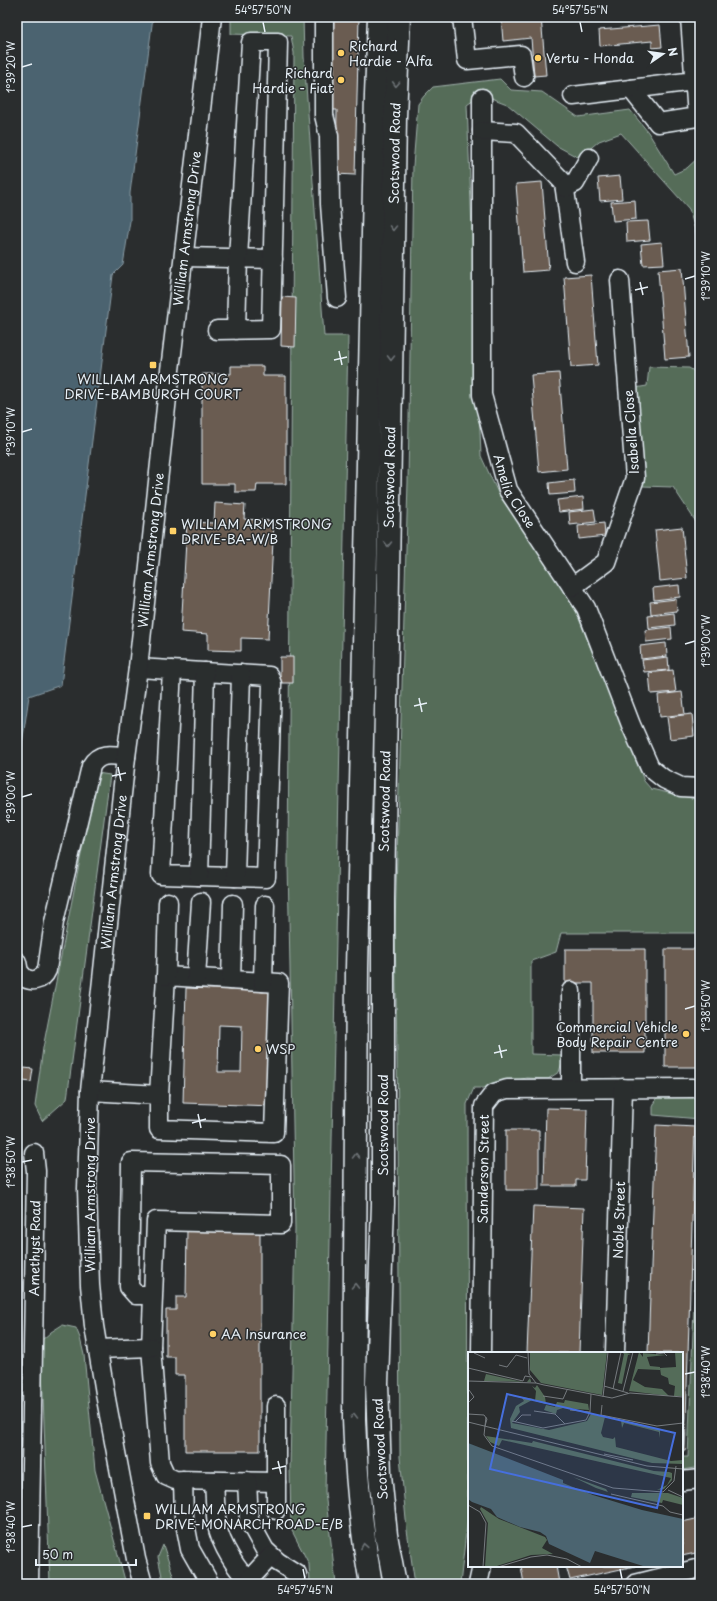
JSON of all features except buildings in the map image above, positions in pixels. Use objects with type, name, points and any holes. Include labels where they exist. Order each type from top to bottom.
[{"type":"main road","name":"Scotswood Road","points":[[371,1584],[363,1538],[356,1476],[354,1419],[357,969],[376,95],[380,17]]},
{"type":"main road","name":"Scotswood Road","points":[[395,1584],[386,1535],[380,1475],[377,1383],[383,1204],[383,892],[394,125],[399,17]]},
{"type":"street","name":"William Armstrong Drive","points":[[143,1584],[136,1559],[106,1399],[90,1285],[87,1189],[90,1091],[126,757],[138,668],[150,546],[212,17]]},
{"type":"street","points":[[324,17],[324,115],[329,136],[330,204],[337,298]]},
{"type":"street","points":[[462,17],[467,60],[521,55],[524,77]]},
{"type":"street","points":[[631,89],[658,123],[696,117],[690,17]]},
{"type":"street","points":[[217,330],[236,330],[271,329],[278,42],[251,42],[238,258],[236,330]]},
{"type":"street","points":[[573,96],[694,81]]},
{"type":"street","name":"Amelia Close","points":[[482,98],[482,395],[508,490],[586,608],[631,725],[650,768],[664,779],[681,787],[700,788]]},
{"type":"street","points":[[482,131],[516,133],[564,183],[575,262]]},
{"type":"street","points":[[564,188],[575,183],[589,158]]},
{"type":"street","points":[[184,257],[273,259]]},
{"type":"street","name":"Isabella Close","points":[[572,587],[606,562],[635,478],[620,280]]},
{"type":"street","points":[[138,668],[241,674],[269,676],[272,684],[266,878],[161,875],[172,670]]},
{"type":"street","points":[[199,876],[205,672]]},
{"type":"street","points":[[235,877],[241,674]]},
{"type":"street","points":[[17,962],[21,975],[28,980],[41,979],[45,976],[48,970],[54,922],[91,766],[94,760],[99,757],[110,755],[126,757]]},
{"type":"street","points":[[166,976],[278,982],[274,1133],[159,1129],[159,1095],[166,976],[168,902]]},
{"type":"street","points":[[196,978],[201,902]]},
{"type":"street","points":[[231,980],[233,904]]},
{"type":"street","points":[[263,982],[265,905]]},
{"type":"street","points":[[571,990],[571,1088]]},
{"type":"street","name":"Noble Street","points":[[615,1352],[623,1088]]},
{"type":"street","name":"Sanderson Street","points":[[481,1352],[484,1106],[494,1093],[507,1089],[693,1088]]},
{"type":"street","points":[[90,1091],[159,1095]]},
{"type":"street","name":"Amethyst Road","points":[[29,1584],[36,1171],[34,1153]]},
{"type":"street","points":[[153,1295],[136,1295],[129,1287],[131,1162],[281,1165],[281,1224],[156,1221],[151,1347],[160,1463],[166,1476],[175,1480],[276,1482]]},
{"type":"street","points":[[98,1349],[151,1347]]},
{"type":"street","points":[[276,1406],[276,1510]]},
{"type":"street","points":[[683,1481],[700,1479]]},
{"type":"street","points":[[183,1480],[184,1518],[190,1549],[210,1584]]},
{"type":"street","points":[[214,1481],[217,1526],[229,1555],[248,1583],[271,1556]]},
{"type":"street","points":[[247,1481],[249,1521],[264,1550],[297,1574]]},
{"type":"street","points":[[478,1584],[482,1567]]},
{"type":"street","points":[[635,1584],[700,1568]]},
{"type":"green space","points":[[231,17],[303,17],[304,57],[324,336],[348,336],[325,1492],[336,1584],[310,1584],[309,1564],[291,1529],[290,1469],[295,1229],[288,864],[294,53],[291,36],[231,34]]},
{"type":"green space","points":[[500,79],[511,90],[542,92],[578,117],[630,110],[648,132],[674,174],[687,168],[700,156],[700,247],[689,209],[621,133],[599,141],[579,158],[557,146],[507,104],[481,94],[467,104],[481,456],[499,495],[570,596],[644,781],[651,789],[700,800],[700,933],[561,933],[556,952],[531,961],[531,1054],[562,1055],[562,1062],[559,1072],[548,1079],[526,1078],[485,1088],[474,1088],[467,1104],[468,1516],[460,1584],[415,1584],[407,1530],[400,1457],[395,925],[408,482],[413,166],[418,104],[433,87]]},
{"type":"green space","points":[[649,367],[689,368],[700,375],[700,412],[697,427],[700,444],[700,528],[673,487],[642,486],[635,388],[647,386]]},
{"type":"green space","points":[[97,773],[110,775],[67,1099],[42,1121],[35,1106],[43,1048]]},
{"type":"green space","points":[[700,1094],[700,1119],[653,1115],[653,1107],[658,1096]]},
{"type":"green space","points":[[700,1158],[700,1467],[683,1470],[683,1457],[688,1457]]},
{"type":"green space","points":[[62,1325],[76,1328],[80,1338],[84,1355],[95,1470],[126,1584],[50,1584],[41,1341]]},
{"type":"green space","points":[[163,1545],[176,1584],[165,1584],[163,1581],[158,1557]]},
{"type":"water","points":[[17,17],[153,17],[130,193],[130,221],[123,265],[113,275],[61,685],[29,696],[17,779]]},
{"type":"place","name":"Richard Hardie - Alfa","points":[[341,53]]},
{"type":"place","name":"Vertu - Honda","points":[[538,58]]},
{"type":"place","name":"Richard Hardie - Fiat","points":[[341,80]]},
{"type":"place","name":"WILLIAM ARMSTRONG DRIVE-BAMBURGH COURT","points":[[153,365]]},
{"type":"place","name":"WILLIAM ARMSTRONG DRIVE-BA-W/B","points":[[173,531]]},
{"type":"place","name":"Commercial Vehicle Body Repair Centre","points":[[686,1034]]},
{"type":"place","name":"WSP","points":[[258,1049]]},
{"type":"place","name":"AA Insurance","points":[[213,1334]]},
{"type":"place","name":"WILLIAM ARMSTRONG DRIVE-MONARCH ROAD-E/B","points":[[147,1516]]}]
